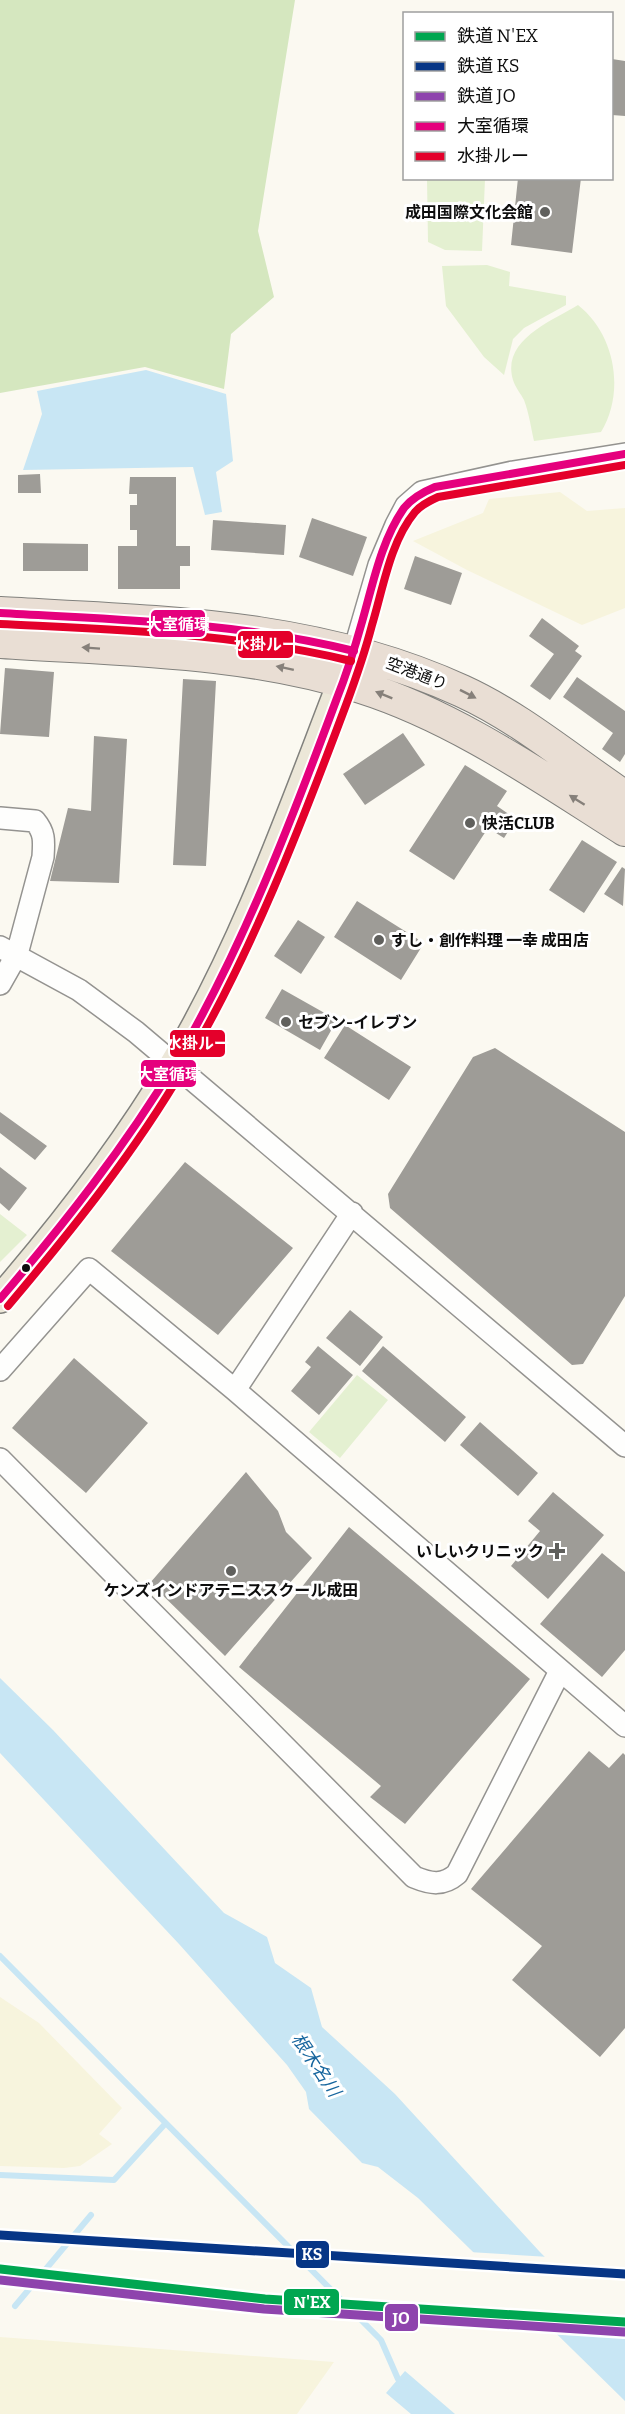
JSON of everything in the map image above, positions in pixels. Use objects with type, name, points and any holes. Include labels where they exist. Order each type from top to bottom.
[{"type":"highway","name":"空港通り","points":[[0,613],[192,624],[297,637],[354,651],[392,663],[463,691],[524,727],[625,797]]},
{"type":"highway","name":"空港通り","points":[[0,642],[222,658],[264,663],[342,681],[437,718],[529,770],[625,830]]},
{"type":"main road","points":[[0,1299],[88,1191],[174,1064],[264,883],[354,651]]},
{"type":"street","points":[[354,651],[379,565],[396,525],[406,506],[422,492],[513,472],[625,454]]},
{"type":"street","points":[[0,818],[35,821],[43,830],[44,841],[43,856],[9,950],[0,984]]},
{"type":"street","points":[[9,950],[79,990],[174,1064],[625,1446]]},
{"type":"street","points":[[235,1390],[352,1213]]},
{"type":"street","points":[[0,1370],[89,1269],[235,1390],[625,1726]]},
{"type":"street","points":[[0,1459],[414,1876],[429,1883],[447,1882],[457,1874],[560,1671]]},
{"type":"shaded area","points":[[560,492],[587,511],[625,508],[625,608],[582,625],[467,570],[413,541],[483,513],[489,499]]},
{"type":"shaded area","points":[[0,1997],[39,2023],[122,2108],[99,2134],[112,2144],[80,2166],[64,2168],[0,2166]]},
{"type":"shaded area","points":[[0,2337],[334,2362],[297,2414],[0,2414]]},
{"type":"green space","points":[[0,0],[295,0],[258,231],[274,297],[231,334],[224,389],[145,367],[0,393]]},
{"type":"green space","points":[[427,180],[485,180],[482,251],[445,250],[428,242]]},
{"type":"green space","points":[[487,265],[510,272],[509,286],[566,296],[566,305],[524,328],[513,339],[504,375],[484,357],[446,306],[442,266]]},
{"type":"green space","points":[[578,305],[591,317],[601,332],[613,365],[613,400],[608,417],[601,432],[534,441],[526,405],[513,380],[511,366],[514,354],[531,334]]},
{"type":"green space","points":[[0,1214],[27,1235],[0,1262]]},
{"type":"green space","points":[[357,1375],[388,1400],[340,1458],[309,1432]]},
{"type":"water","points":[[146,370],[226,394],[233,461],[216,472],[222,512],[205,515],[193,467],[23,470],[42,414],[37,391]]},
{"type":"water","name":"根木名川","points":[[0,1678],[53,1730],[224,1913],[267,1937],[275,1963],[311,1988],[322,2027],[395,2094],[539,2251],[625,2339],[625,2401],[418,2198],[378,2167],[362,2163],[309,2109],[306,2092],[287,2065],[179,1944],[0,1753]]},
{"type":"water","points":[[405,2371],[455,2414],[411,2414],[386,2393]]},
{"type":"pier","points":[[469,2252],[549,2257],[621,2330],[544,2326]]},
{"type":"building","points":[[613,59],[625,61],[625,116],[613,115]]},
{"type":"building","name":"成田国際文化会館","points":[[518,180],[581,180],[572,253],[511,245]]},
{"type":"building","points":[[40,474],[41,493],[18,493],[18,475]]},
{"type":"building","points":[[130,477],[176,477],[176,546],[190,546],[190,566],[180,566],[180,589],[118,589],[118,546],[137,546],[137,530],[130,530],[130,505],[137,505],[137,494],[129,494]]},
{"type":"building","points":[[312,518],[367,537],[353,576],[299,557]]},
{"type":"building","points":[[213,520],[286,525],[284,555],[211,550]]},
{"type":"building","points":[[23,543],[88,544],[88,571],[23,571]]},
{"type":"building","points":[[415,556],[462,573],[451,605],[404,589]]},
{"type":"building","points":[[542,618],[579,646],[575,651],[582,656],[550,700],[530,686],[554,654],[529,636]]},
{"type":"building","points":[[5,668],[54,672],[49,737],[0,734]]},
{"type":"building","points":[[577,677],[625,711],[625,754],[620,762],[602,749],[613,733],[563,697]]},
{"type":"building","points":[[183,679],[216,681],[206,866],[173,865]]},
{"type":"building","points":[[403,733],[425,765],[365,805],[343,774]]},
{"type":"building","points":[[94,736],[127,739],[119,883],[50,881],[68,808],[91,811]]},
{"type":"building","name":"快活CLUB","points":[[465,765],[507,791],[497,806],[516,819],[504,838],[488,828],[454,880],[409,851]]},
{"type":"building","points":[[582,840],[617,862],[584,913],[549,890]]},
{"type":"building","points":[[622,867],[625,869],[623,906],[604,894]]},
{"type":"building","name":"すし・創作料理 一幸 成田店","points":[[357,901],[424,943],[401,980],[334,937]]},
{"type":"building","points":[[298,920],[325,937],[301,974],[274,956]]},
{"type":"building","points":[[282,989],[337,1020],[320,1050],[265,1018]]},
{"type":"building","points":[[345,1025],[411,1067],[389,1100],[324,1058]]},
{"type":"building","points":[[495,1048],[625,1132],[625,1296],[583,1364],[572,1365],[390,1208],[388,1194],[473,1057]]},
{"type":"building","points":[[0,1112],[47,1146],[35,1160],[0,1133]]},
{"type":"building","points":[[185,1162],[293,1248],[218,1335],[111,1251]]},
{"type":"building","points":[[0,1167],[27,1188],[9,1211],[0,1203]]},
{"type":"building","points":[[350,1310],[383,1337],[360,1366],[326,1338]]},
{"type":"building","points":[[318,1346],[353,1375],[319,1415],[291,1391],[311,1367],[305,1362]]},
{"type":"building","points":[[383,1346],[466,1417],[445,1442],[362,1371]]},
{"type":"building","points":[[74,1358],[148,1423],[86,1493],[12,1428]]},
{"type":"building","points":[[480,1422],[538,1473],[518,1496],[460,1445]]},
{"type":"building","name":"ケンズインドアテニススクール成田","points":[[246,1472],[278,1511],[286,1532],[312,1558],[225,1656],[150,1583]]},
{"type":"building","name":"いしいクリニック","points":[[553,1492],[604,1535],[548,1599],[511,1566],[540,1531],[528,1521]]},
{"type":"building","points":[[349,1527],[530,1679],[405,1824],[370,1797],[381,1786],[239,1667]]},
{"type":"building","points":[[602,1553],[625,1572],[625,1650],[602,1677],[540,1624]]},
{"type":"building","points":[[589,1751],[609,1768],[623,1753],[625,1755],[625,2028],[600,2057],[512,1980],[542,1946],[471,1889]]},
{"type":"waterway","points":[[0,1956],[381,2340],[398,2379]]},
{"type":"waterway","points":[[0,2175],[114,2180],[165,2124]]},
{"type":"waterway","points":[[15,2306],[91,2215]]},
{"type":"rail line","name":"KS","points":[[0,2235],[625,2274]]},
{"type":"rail line","name":"N'EX","points":[[0,2269],[265,2299],[625,2322]]},
{"type":"rail line","name":"JO","points":[[0,2280],[264,2309],[624,2332]]},
{"type":"transit line","name":"大室循環","points":[[0,1299],[115,1155],[176,1062],[223,974],[302,791],[347,670],[389,534],[404,508],[418,496],[435,487],[625,454]]},
{"type":"transit line","name":"水掛ルー","points":[[8,1306],[124,1160],[166,1098],[232,979],[311,797],[360,665],[393,551],[406,524],[420,507],[438,497],[625,465]]},
{"type":"transit line","name":"大室循環","points":[[0,613],[134,620],[222,628],[310,641],[354,651]]},
{"type":"transit line","name":"水掛ルー","points":[[0,624],[177,634],[264,644],[351,661]]},
{"type":"place","name":"成田国際文化会館","points":[[545,212]]},
{"type":"place","name":"快活CLUB","points":[[470,823]]},
{"type":"place","name":"すし・創作料理 一幸 成田店","points":[[379,940]]},
{"type":"place","name":"セブン-イレブン","points":[[286,1022]]},
{"type":"place","name":"いしいクリニック","points":[[557,1551]]},
{"type":"place","name":"ケンズインドアテニススクール成田","points":[[231,1571]]}]
